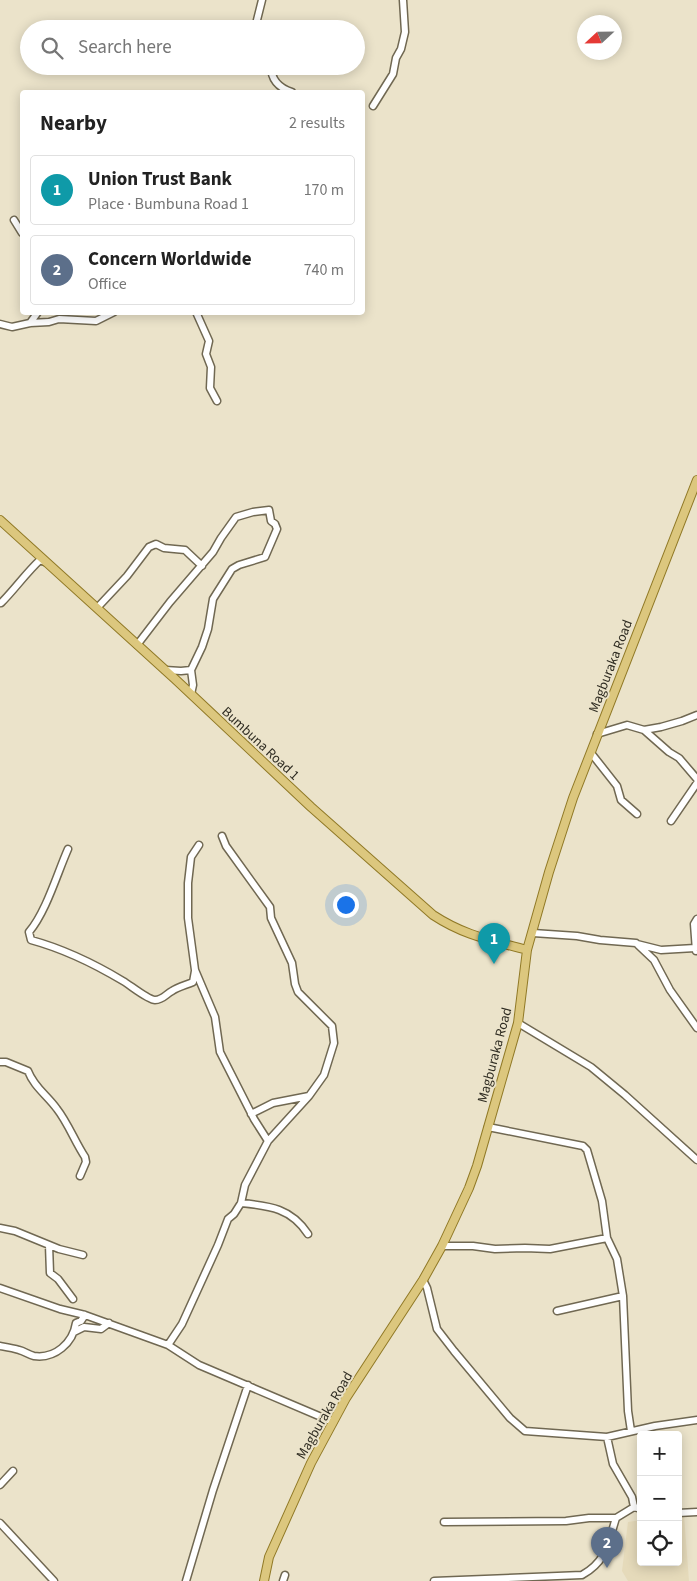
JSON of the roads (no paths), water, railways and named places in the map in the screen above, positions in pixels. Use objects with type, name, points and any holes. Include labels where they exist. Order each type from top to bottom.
[{"type":"main road","name":"Magburaka Road","points":[[264,1581],[269,1556],[311,1463],[346,1398],[423,1280],[442,1246],[469,1188],[518,1023],[527,950],[573,798],[697,480]]},
{"type":"main road","name":"Bumbuna Road 1","points":[[0,520],[137,644],[310,807],[433,915],[449,926],[466,934],[527,950]]},
{"type":"street","points":[[257,20],[262,0]]},
{"type":"street","points":[[373,106],[393,74],[396,58],[401,49],[405,32],[403,0]]},
{"type":"street","points":[[272,75],[277,84],[288,90]]},
{"type":"street","points":[[14,220],[20,230]]},
{"type":"street","points":[[30,323],[36,315]]},
{"type":"street","points":[[0,324],[12,327],[59,319],[96,321],[108,315]]},
{"type":"street","points":[[197,315],[209,341],[206,354],[211,367],[210,388],[217,401]]},
{"type":"street","points":[[137,644],[213,552],[236,517],[269,510],[271,521],[277,529],[265,557],[239,565],[232,570],[213,599],[208,628],[202,647],[191,670],[193,685],[190,694]]},
{"type":"street","points":[[97,608],[142,559],[146,550],[152,545],[156,544],[164,548],[184,550],[202,566]]},
{"type":"street","points":[[0,603],[40,560],[46,562]]},
{"type":"street","points":[[165,670],[191,670]]},
{"type":"street","points":[[644,730],[682,722],[697,715]]},
{"type":"street","points":[[597,734],[627,725],[644,730],[669,752],[679,758],[697,781],[671,821]]},
{"type":"street","points":[[590,753],[617,786],[621,800],[637,814]]},
{"type":"street","points":[[168,1345],[185,1317],[228,1219],[234,1214],[240,1204],[245,1184],[268,1141],[309,1096],[324,1075],[334,1043],[332,1026],[298,992],[292,963],[271,918],[270,907],[226,846],[222,836]]},
{"type":"street","points":[[199,845],[191,857],[188,882],[188,918],[195,970],[215,1017],[220,1052],[251,1114],[268,1141]]},
{"type":"street","points":[[68,849],[36,924],[29,932],[31,940],[58,948],[95,964],[148,998],[155,1000],[164,998],[170,992],[193,982]]},
{"type":"street","points":[[533,933],[636,943],[661,950],[696,950],[694,924],[697,919]]},
{"type":"street","points":[[636,943],[654,960],[670,990],[697,1028]]},
{"type":"street","points":[[193,982],[195,970]]},
{"type":"street","points":[[193,982],[203,990]]},
{"type":"street","points":[[518,1023],[591,1067],[697,1160]]},
{"type":"street","points":[[0,1062],[6,1062],[28,1071],[40,1091],[57,1108],[85,1157],[86,1162],[80,1176]]},
{"type":"street","points":[[251,1114],[273,1102],[309,1096]]},
{"type":"street","points":[[488,1127],[583,1146],[587,1150],[602,1201],[608,1238],[617,1259],[623,1296],[628,1411],[631,1431]]},
{"type":"street","points":[[240,1204],[282,1210],[302,1224],[308,1234]]},
{"type":"street","points":[[0,1228],[15,1231],[49,1245],[83,1255]]},
{"type":"street","points":[[442,1246],[550,1249],[608,1238]]},
{"type":"street","points":[[49,1245],[50,1273],[58,1279],[73,1299]]},
{"type":"street","points":[[423,1280],[427,1288],[437,1329],[510,1418],[525,1431],[607,1437],[655,1426],[697,1420]]},
{"type":"street","points":[[0,1288],[60,1309],[109,1323],[168,1345],[199,1365],[333,1422]]},
{"type":"street","points":[[557,1311],[623,1296]]},
{"type":"street","points":[[0,1346],[20,1350],[33,1356],[48,1355],[61,1350],[74,1332],[76,1323],[81,1321],[85,1315]]},
{"type":"street","points":[[74,1332],[84,1327],[101,1329],[109,1323]]},
{"type":"street","points":[[186,1581],[213,1490],[248,1385]]},
{"type":"street","points":[[444,1522],[566,1521],[589,1518],[616,1518],[637,1508],[613,1464],[607,1437]]},
{"type":"street","points":[[0,1485],[13,1471]]},
{"type":"street","points":[[682,1513],[697,1512]]},
{"type":"street","points":[[434,1581],[582,1575],[594,1569],[605,1555],[616,1518]]},
{"type":"street","points":[[0,1524],[54,1581]]},
{"type":"place","name":"Union Trust Bank","points":[[494,964]]},
{"type":"place","name":"Concern Worldwide","points":[[607,1568]]}]
